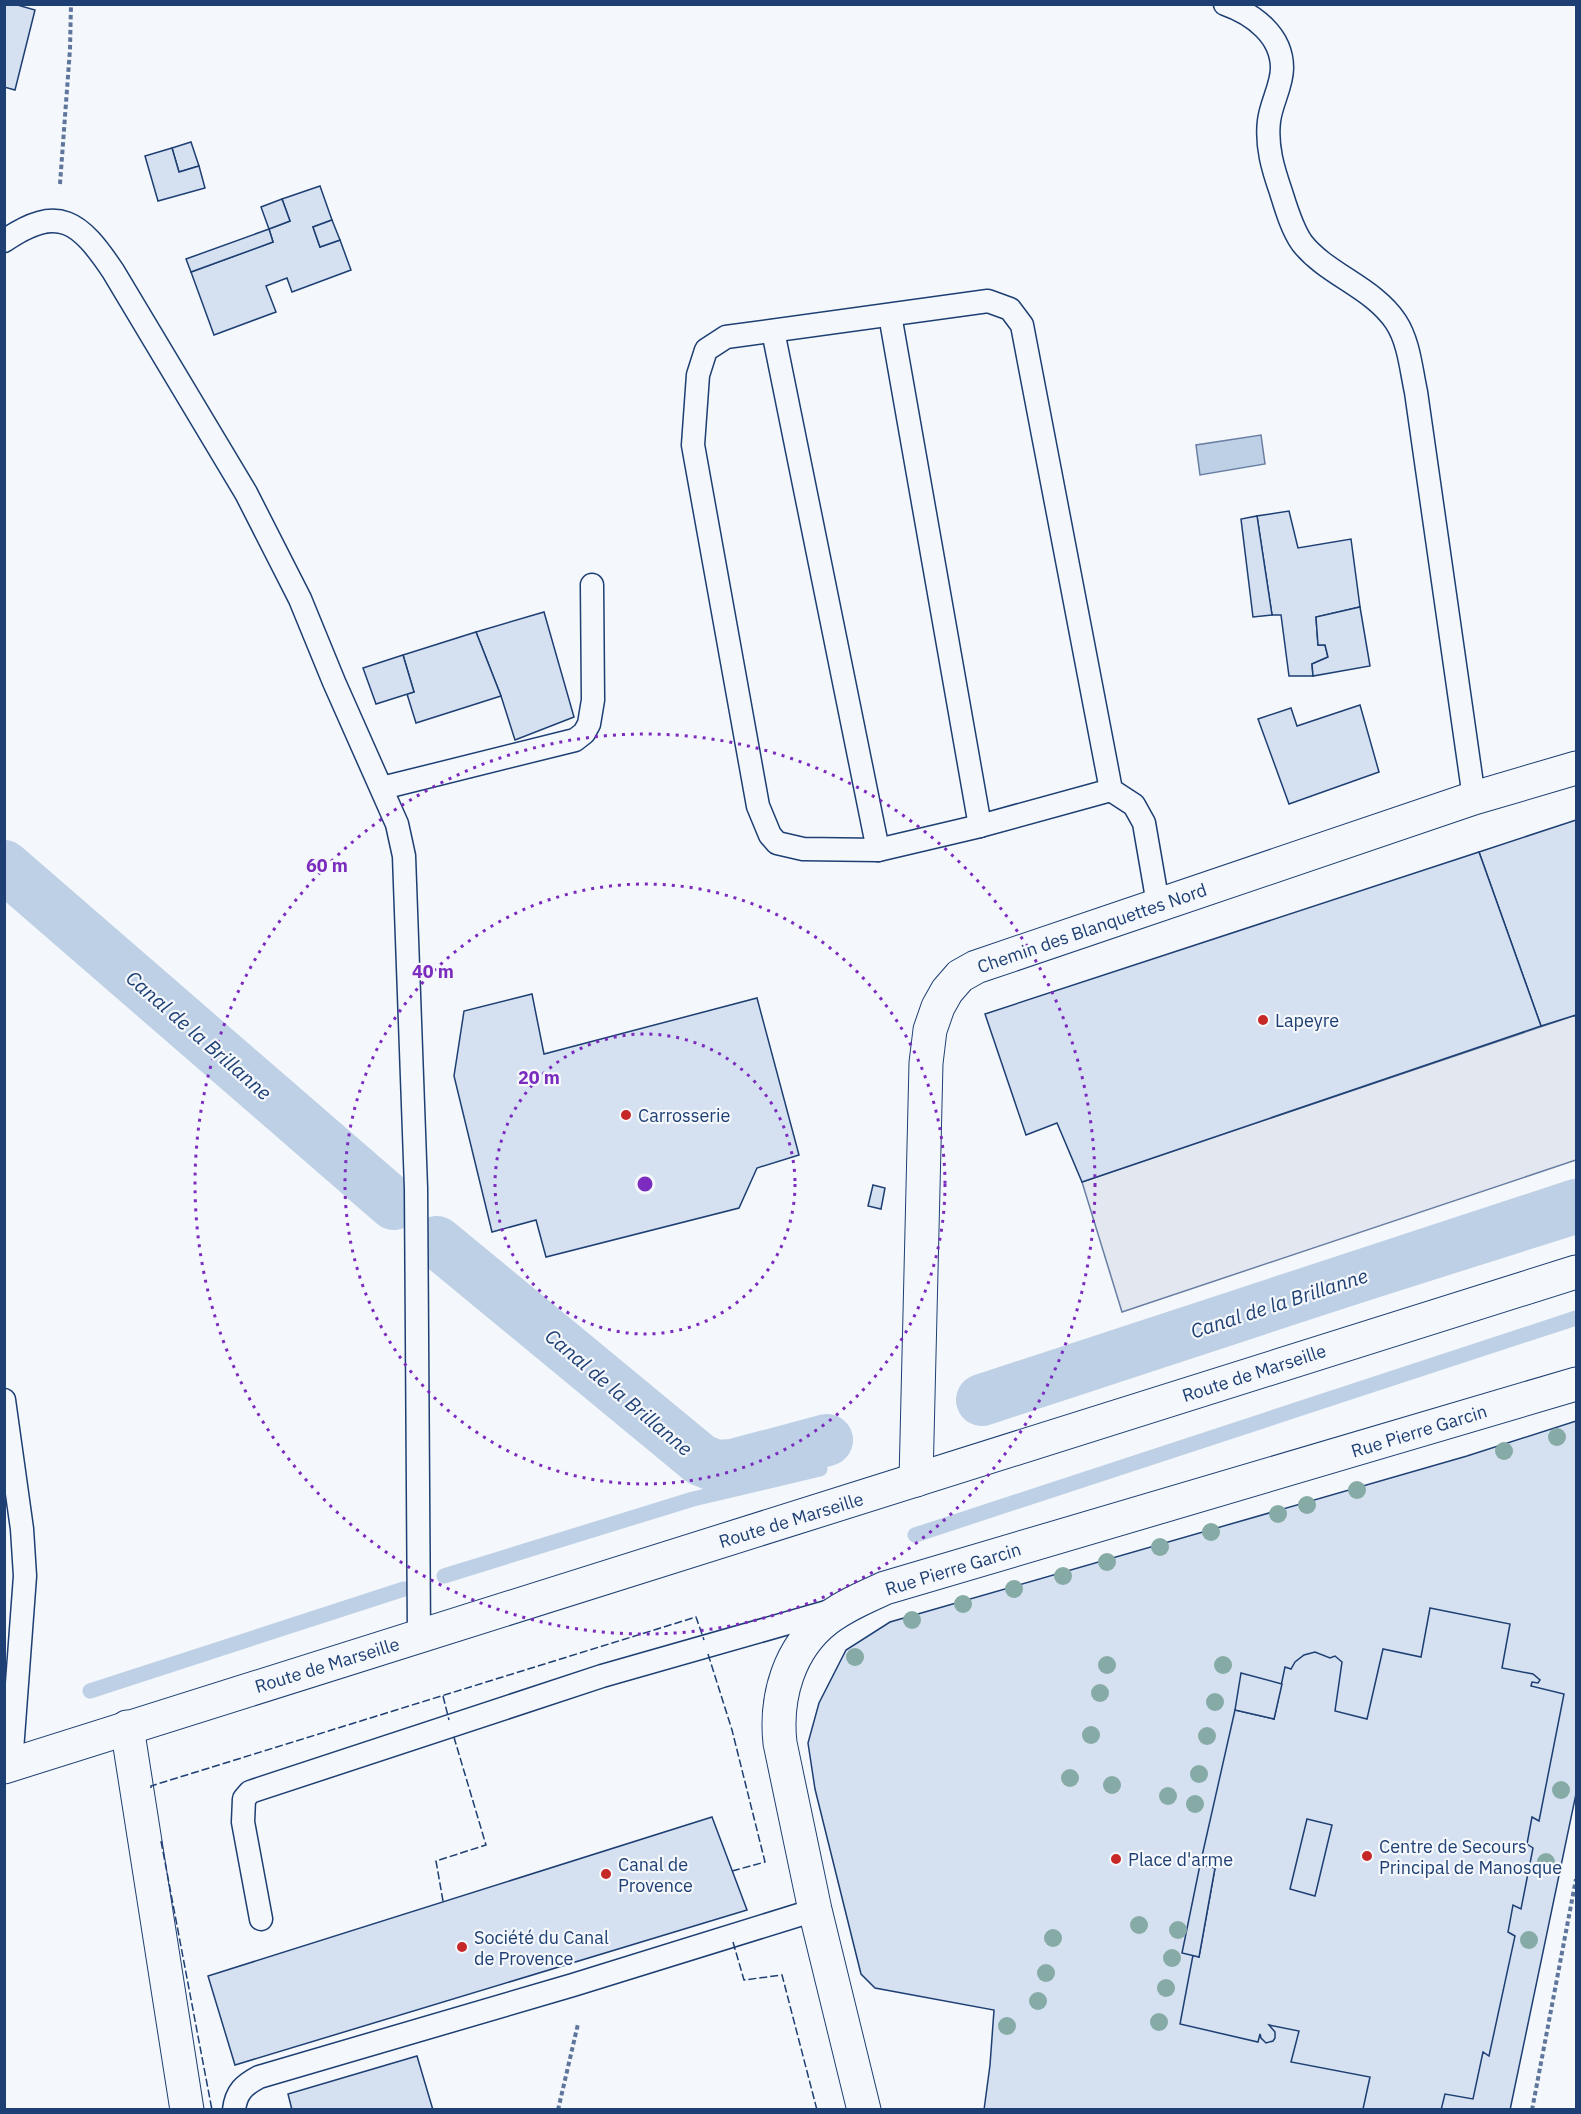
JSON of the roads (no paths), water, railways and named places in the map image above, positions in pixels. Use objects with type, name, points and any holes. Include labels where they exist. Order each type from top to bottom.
[{"type":"street","name":"Chemin des Blanquettes Nord","points":[[916,1480],[926,1063],[928,1039],[938,1007],[946,991],[960,976],[976,967],[1474,798],[1576,768]]},
{"type":"street","name":"Route de Marseille","points":[[8,1766],[1576,1272]]},
{"type":"street","name":"Rue Pierre Garcin","points":[[864,2109],[815,1911],[783,1766],[778,1724],[783,1688],[794,1660],[816,1628],[846,1607],[885,1588],[1576,1384]]},
{"type":"street","points":[[127,1727],[187,2109]]},
{"type":"lane","points":[[1225,4],[1242,10],[1259,21],[1279,50],[1282,68],[1269,120],[1268,151],[1286,210],[1301,242],[1315,256],[1367,292],[1395,321],[1405,341],[1416,392],[1474,798]]},
{"type":"lane","points":[[4,241],[35,223],[57,221],[81,230],[95,245],[113,271],[246,494],[300,599],[334,682],[398,824],[404,856],[416,1188],[419,1636]]},
{"type":"lane","points":[[1111,790],[980,826],[878,850],[803,849],[777,843],[770,835],[758,806],[693,445],[698,375],[706,350],[726,337],[988,301],[1010,309],[1022,325],[1111,790],[1134,805],[1144,823],[1158,904]]},
{"type":"lane","points":[[890,315],[980,826]]},
{"type":"lane","points":[[773,331],[878,850]]},
{"type":"lane","points":[[382,788],[575,740],[584,733],[589,724],[593,700],[592,585]]},
{"type":"lane","points":[[4,1400],[22,1529],[25,1576],[8,1766]]},
{"type":"lane","points":[[261,1919],[243,1822],[244,1799],[250,1792],[602,1676],[846,1607]]},
{"type":"lane","points":[[234,2109],[238,2094],[247,2084],[259,2077],[815,1911]]},
{"type":"water","points":[[1261,435],[1265,464],[1200,475],[1196,445]]},
{"type":"waterway","name":"Canal de la Brillanne","points":[[4,866],[394,1204]]},
{"type":"waterway","name":"Canal de la Brillanne","points":[[982,1400],[1576,1205]]},
{"type":"waterway","points":[[1002,1412],[1080,1384],[1576,1227]]},
{"type":"waterway","name":"Canal de la Brillanne","points":[[437,1242],[701,1460],[716,1466],[733,1465],[827,1440]]},
{"type":"waterway","points":[[915,1535],[1576,1318]]},
{"type":"waterway","points":[[444,1576],[693,1499],[820,1469]]},
{"type":"waterway","points":[[90,1691],[404,1589]]},
{"type":"place","name":"Lapeyre","points":[[1263,1020]]},
{"type":"place","name":"Carrosserie","points":[[626,1115]]},
{"type":"place","name":"Centre de Secours Principal de Manosque","points":[[1367,1856]]},
{"type":"place","name":"Place d'arme","points":[[1116,1859]]},
{"type":"place","name":"Canal de Provence","points":[[606,1874]]},
{"type":"place","name":"Société du Canal de Provence","points":[[462,1947]]}]
